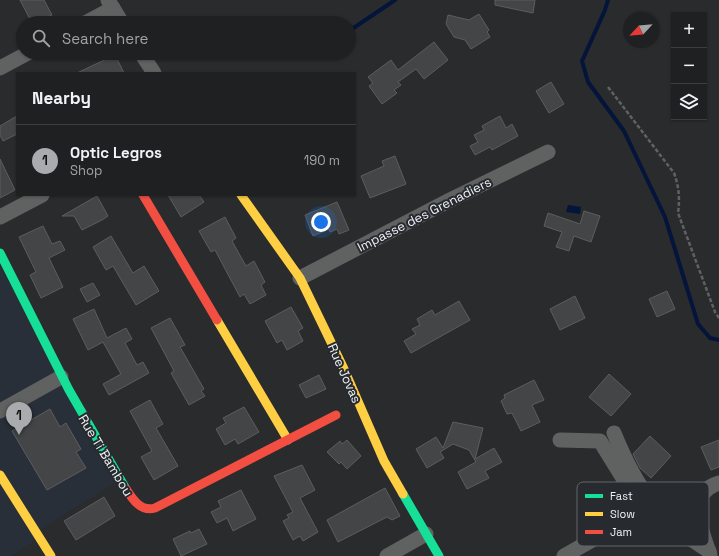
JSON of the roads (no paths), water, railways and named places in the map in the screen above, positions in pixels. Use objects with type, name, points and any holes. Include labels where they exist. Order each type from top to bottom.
[{"type":"street","points":[[95,16],[111,4],[118,16]]},
{"type":"street","points":[[0,68],[16,59]]},
{"type":"street","points":[[146,60],[153,72]]},
{"type":"street","name":"Impasse des Grenadiers","points":[[300,278],[450,200],[548,152]]},
{"type":"street","points":[[0,217],[40,196]]},
{"type":"street","points":[[144,196],[288,440]]},
{"type":"street","name":"Rue Jovas","points":[[242,196],[300,278],[344,369],[384,461],[439,556]]},
{"type":"street","name":"Rue Ti Bambou","points":[[0,253],[59,373],[91,432],[137,504],[145,509],[164,504],[336,415]]},
{"type":"street","points":[[0,399],[59,373]]},
{"type":"street","points":[[0,411],[59,373]]},
{"type":"street","points":[[614,433],[622,452],[639,482]]},
{"type":"street","points":[[560,440],[600,441],[625,482]]},
{"type":"street","points":[[0,475],[51,556]]},
{"type":"street","points":[[709,488],[719,482]]},
{"type":"street","points":[[388,556],[426,534]]},
{"type":"street","points":[[564,556],[582,546]]},
{"type":"street","points":[[698,546],[710,554]]},
{"type":"water","points":[[568,205],[581,207],[580,214],[566,212]]},
{"type":"waterway","points":[[356,26],[395,0]]},
{"type":"waterway","points":[[608,0],[582,61],[588,82],[624,131],[665,217],[698,324],[710,338],[719,340]]},
{"type":"place","name":"Optic Legros","points":[[19,435]]}]
